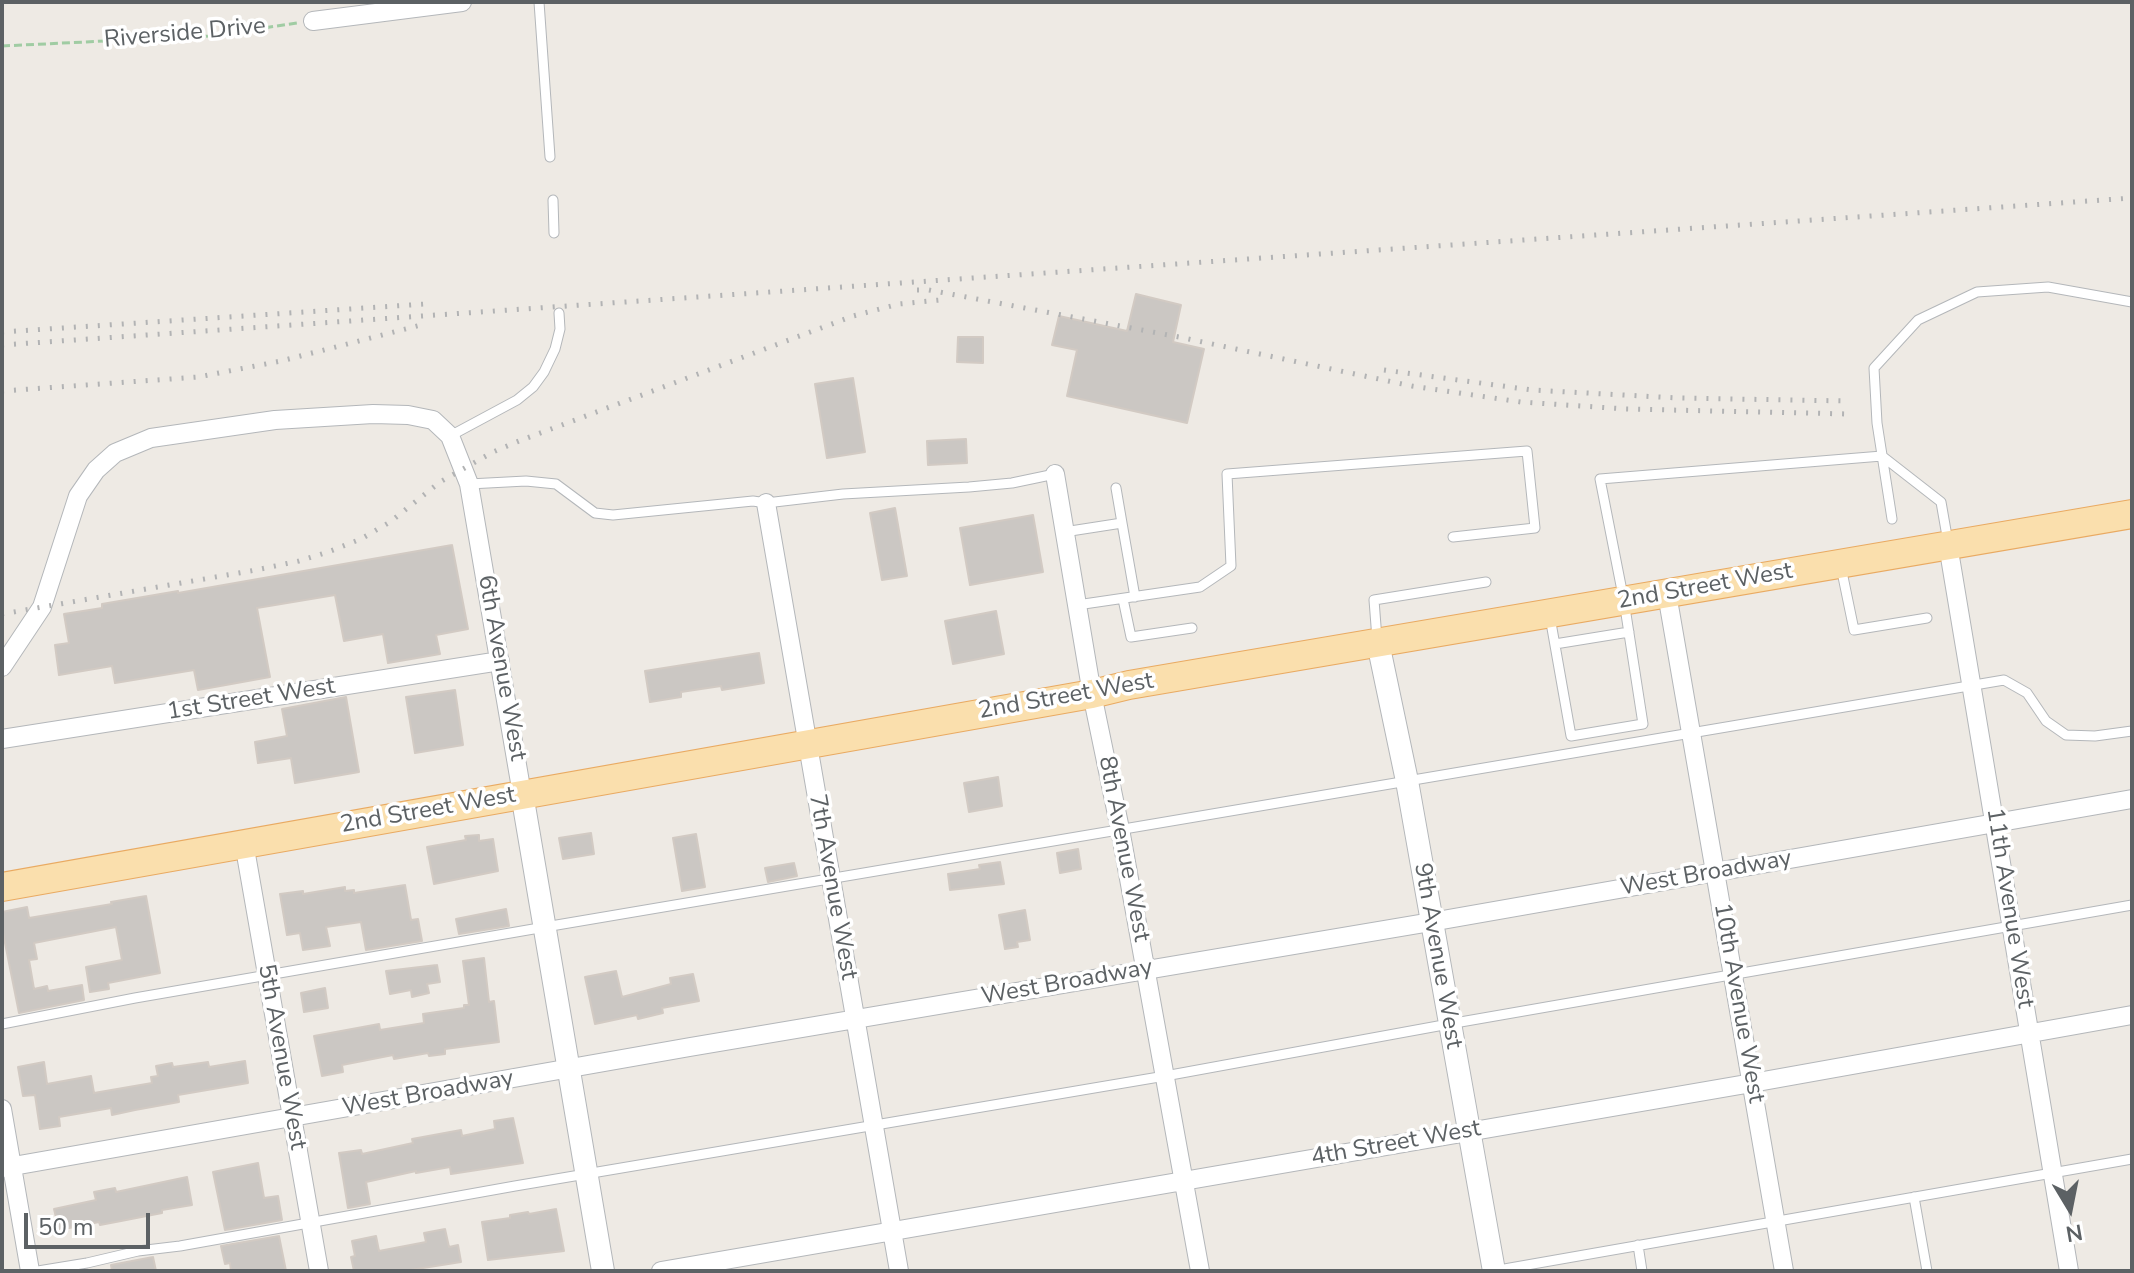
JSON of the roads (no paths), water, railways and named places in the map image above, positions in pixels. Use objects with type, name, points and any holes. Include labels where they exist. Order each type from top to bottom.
[{"type":"main road","name":"2nd Street West","points":[[2,887],[1129,685],[2132,514]]},
{"type":"street","points":[[313,21],[454,2]]},
{"type":"street","points":[[2,667],[42,607],[78,496],[96,470],[115,453],[151,438],[275,420],[373,414],[408,415],[433,420],[450,436]]},
{"type":"street","name":"6th Avenue West","points":[[450,436],[469,484],[603,1271]]},
{"type":"street","name":"8th Avenue West","points":[[1055,474],[1092,694],[1120,829],[1200,1271]]},
{"type":"street","name":"7th Avenue West","points":[[766,503],[899,1271]]},
{"type":"street","name":"11th Avenue West","points":[[1948,545],[2069,1271]]},
{"type":"street","name":"10th Avenue West","points":[[1667,594],[1784,1271]]},
{"type":"street","name":"9th Avenue West","points":[[1378,643],[1407,781],[1493,1271]]},
{"type":"street","name":"1st Street West","points":[[2,739],[500,661]]},
{"type":"street","name":"West Broadway","points":[[7,1167],[2132,799]]},
{"type":"street","name":"5th Avenue West","points":[[244,843],[319,1271]]},
{"type":"street","name":"4th Street West","points":[[661,1271],[2132,1015]]},
{"type":"street","points":[[2,1109],[7,1167],[30,1271]]},
{"type":"lane","points":[[539,2],[550,157]]},
{"type":"lane","points":[[553,200],[554,233]]},
{"type":"lane","points":[[1892,519],[1877,423],[1874,368],[1918,320],[1977,292],[2048,287],[2132,302]]},
{"type":"lane","points":[[450,436],[517,400],[533,387],[555,349],[560,329],[559,313]]},
{"type":"lane","points":[[1077,605],[1200,587],[1231,566],[1227,474],[1527,451],[1535,528],[1453,537]]},
{"type":"lane","points":[[1550,614],[1571,736],[1643,724],[1624,601],[1600,479],[1882,456],[1941,502],[1948,545]]},
{"type":"lane","points":[[469,484],[526,481],[556,484],[595,513],[613,515],[753,501],[766,503],[843,494],[969,487],[1012,483],[1055,474]]},
{"type":"lane","points":[[1116,488],[1135,597]]},
{"type":"lane","points":[[1064,532],[1122,523]]},
{"type":"lane","points":[[1840,564],[1854,630],[1927,618]]},
{"type":"lane","points":[[1378,643],[1374,600],[1486,582]]},
{"type":"lane","points":[[1123,599],[1131,637],[1192,628]]},
{"type":"lane","points":[[1555,644],[1629,632]]},
{"type":"lane","points":[[2,1024],[545,927],[1972,684],[2004,680],[2027,693],[2046,721],[2066,735],[2095,736],[2132,731]]},
{"type":"lane","points":[[38,1271],[138,1251],[1165,1076],[2132,905]]},
{"type":"lane","points":[[1493,1271],[2132,1159]]},
{"type":"lane","points":[[1914,1197],[1927,1271]]},
{"type":"lane","points":[[1638,1245],[1642,1271]]},
{"type":"railway","points":[[2,345],[2132,198]]},
{"type":"railway","points":[[917,290],[1179,337],[1412,386],[1521,402],[1626,409],[1848,414]]},
{"type":"railway","points":[[2,614],[256,570],[328,552],[361,539],[390,522],[440,482],[519,441],[853,316],[899,304],[940,300]]},
{"type":"railway","points":[[2,332],[425,304]]},
{"type":"railway","points":[[2,391],[198,377],[281,361],[421,325]]},
{"type":"railway","points":[[1384,370],[1532,390],[1678,398],[1849,401]]}]
